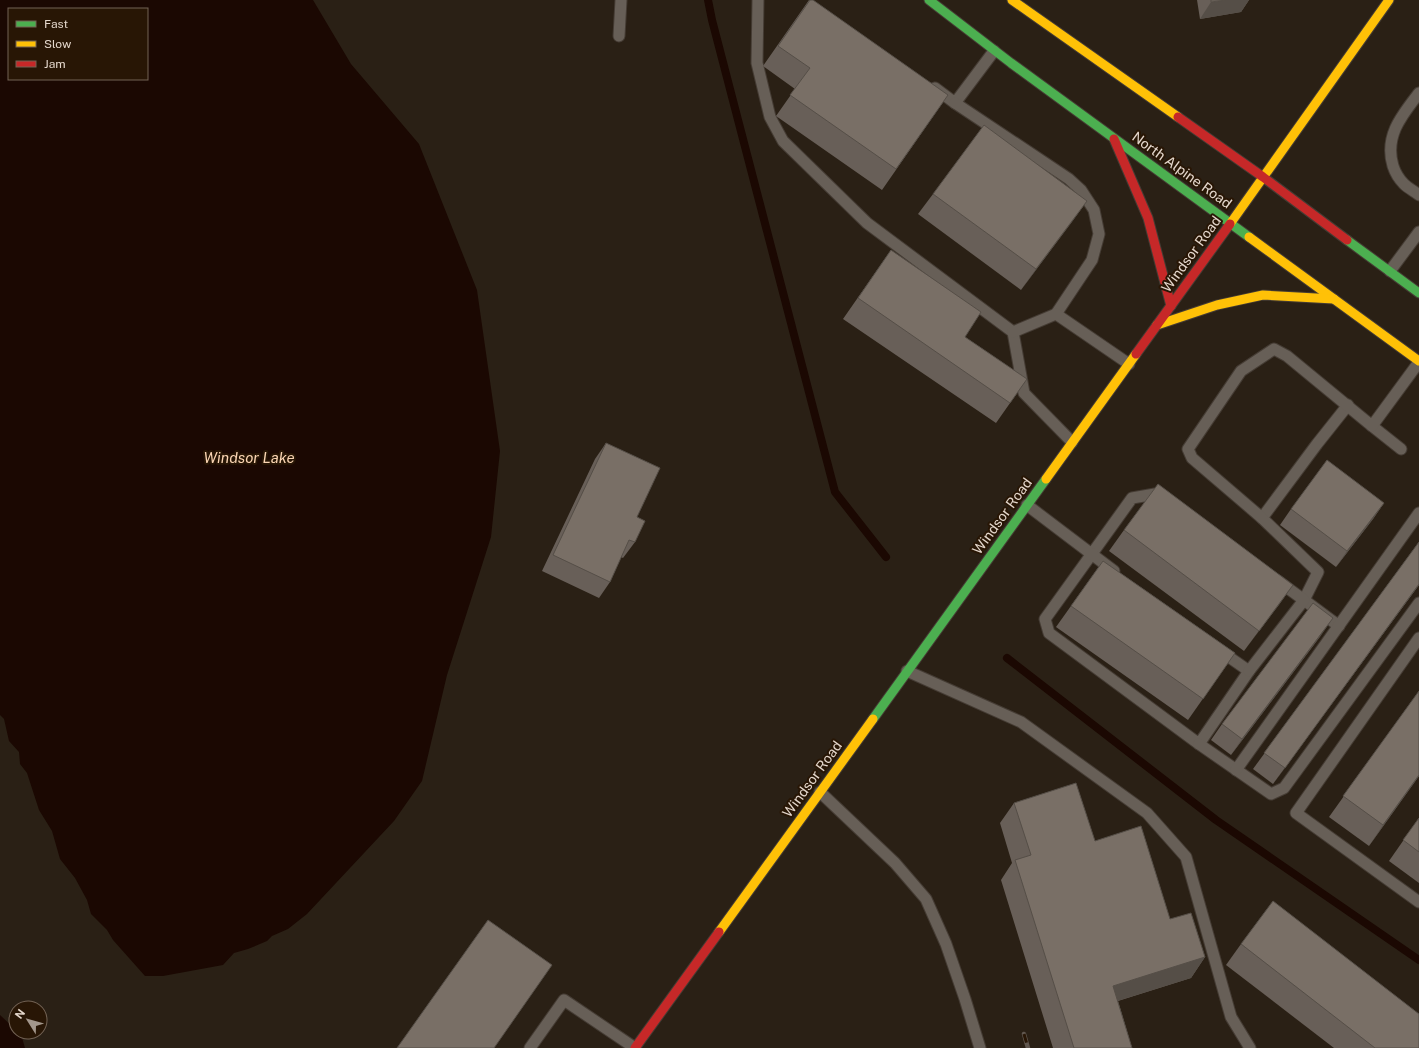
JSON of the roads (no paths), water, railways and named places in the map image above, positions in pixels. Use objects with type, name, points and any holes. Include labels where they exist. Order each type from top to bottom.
[{"type":"main road","name":"North Alpine Road","points":[[929,0],[994,51],[1419,362]]},
{"type":"main road","points":[[1012,0],[1263,177],[1419,293]]},
{"type":"main road","name":"Windsor Road","points":[[635,1048],[1231,223],[1389,0]]},
{"type":"main road","points":[[1114,139],[1148,218],[1171,306]]},
{"type":"main road","points":[[1157,325],[1217,305],[1263,295],[1334,299]]},
{"type":"lane","points":[[619,36],[621,0]]},
{"type":"lane","points":[[758,0],[757,63],[770,117],[783,141],[867,223],[1013,332],[1024,393],[1072,442]]},
{"type":"lane","points":[[955,103],[994,51]]},
{"type":"lane","points":[[924,81],[1069,179],[1081,190],[1094,210],[1099,234],[1092,260],[1056,314],[1013,332]]},
{"type":"lane","points":[[1419,93],[1399,120],[1393,131],[1390,145],[1391,158],[1395,172],[1403,184],[1419,195]]},
{"type":"lane","points":[[1390,271],[1419,232]]},
{"type":"lane","points":[[1056,314],[1129,364]]},
{"type":"lane","points":[[1199,744],[1249,671],[1304,600],[1318,572],[1262,518],[1192,458],[1188,449],[1241,371],[1274,349],[1286,356],[1401,449]]},
{"type":"lane","points":[[1372,426],[1419,362]]},
{"type":"lane","points":[[1262,518],[1317,444],[1348,406]]},
{"type":"lane","points":[[1168,503],[1155,494],[1132,498],[1045,619],[1050,634],[1199,744],[1271,794],[1284,788],[1419,604]]},
{"type":"lane","points":[[1027,505],[1123,578]]},
{"type":"lane","points":[[1236,770],[1419,513]]},
{"type":"lane","points":[[1272,577],[1339,626]]},
{"type":"lane","points":[[1419,638],[1296,814],[1419,902]]},
{"type":"lane","points":[[1211,643],[1249,671]]},
{"type":"lane","points":[[907,671],[1021,722],[1147,813],[1186,857],[1231,1017],[1250,1048]]},
{"type":"lane","points":[[820,792],[895,863],[926,899],[946,944],[965,998],[980,1048]]},
{"type":"lane","points":[[530,1048],[564,1000],[635,1048]]},
{"type":"water","name":"Windsor Lake","points":[[0,0],[313,0],[351,64],[419,144],[477,290],[500,451],[491,537],[447,675],[422,781],[394,821],[307,914],[288,929],[272,936],[267,941],[234,953],[223,965],[163,976],[145,976],[113,940],[107,930],[91,914],[87,900],[75,878],[60,859],[52,831],[39,810],[27,773],[20,764],[19,752],[9,741],[4,719],[0,715]]},
{"type":"water","points":[[0,1015],[8,1022],[8,1040],[23,1040],[25,1048],[0,1048]]},
{"type":"waterway","points":[[708,0],[835,492],[886,557]]},
{"type":"waterway","points":[[1007,658],[1216,820],[1419,960]]},
{"type":"railway","points":[[1024,1034],[1028,1048]]}]
